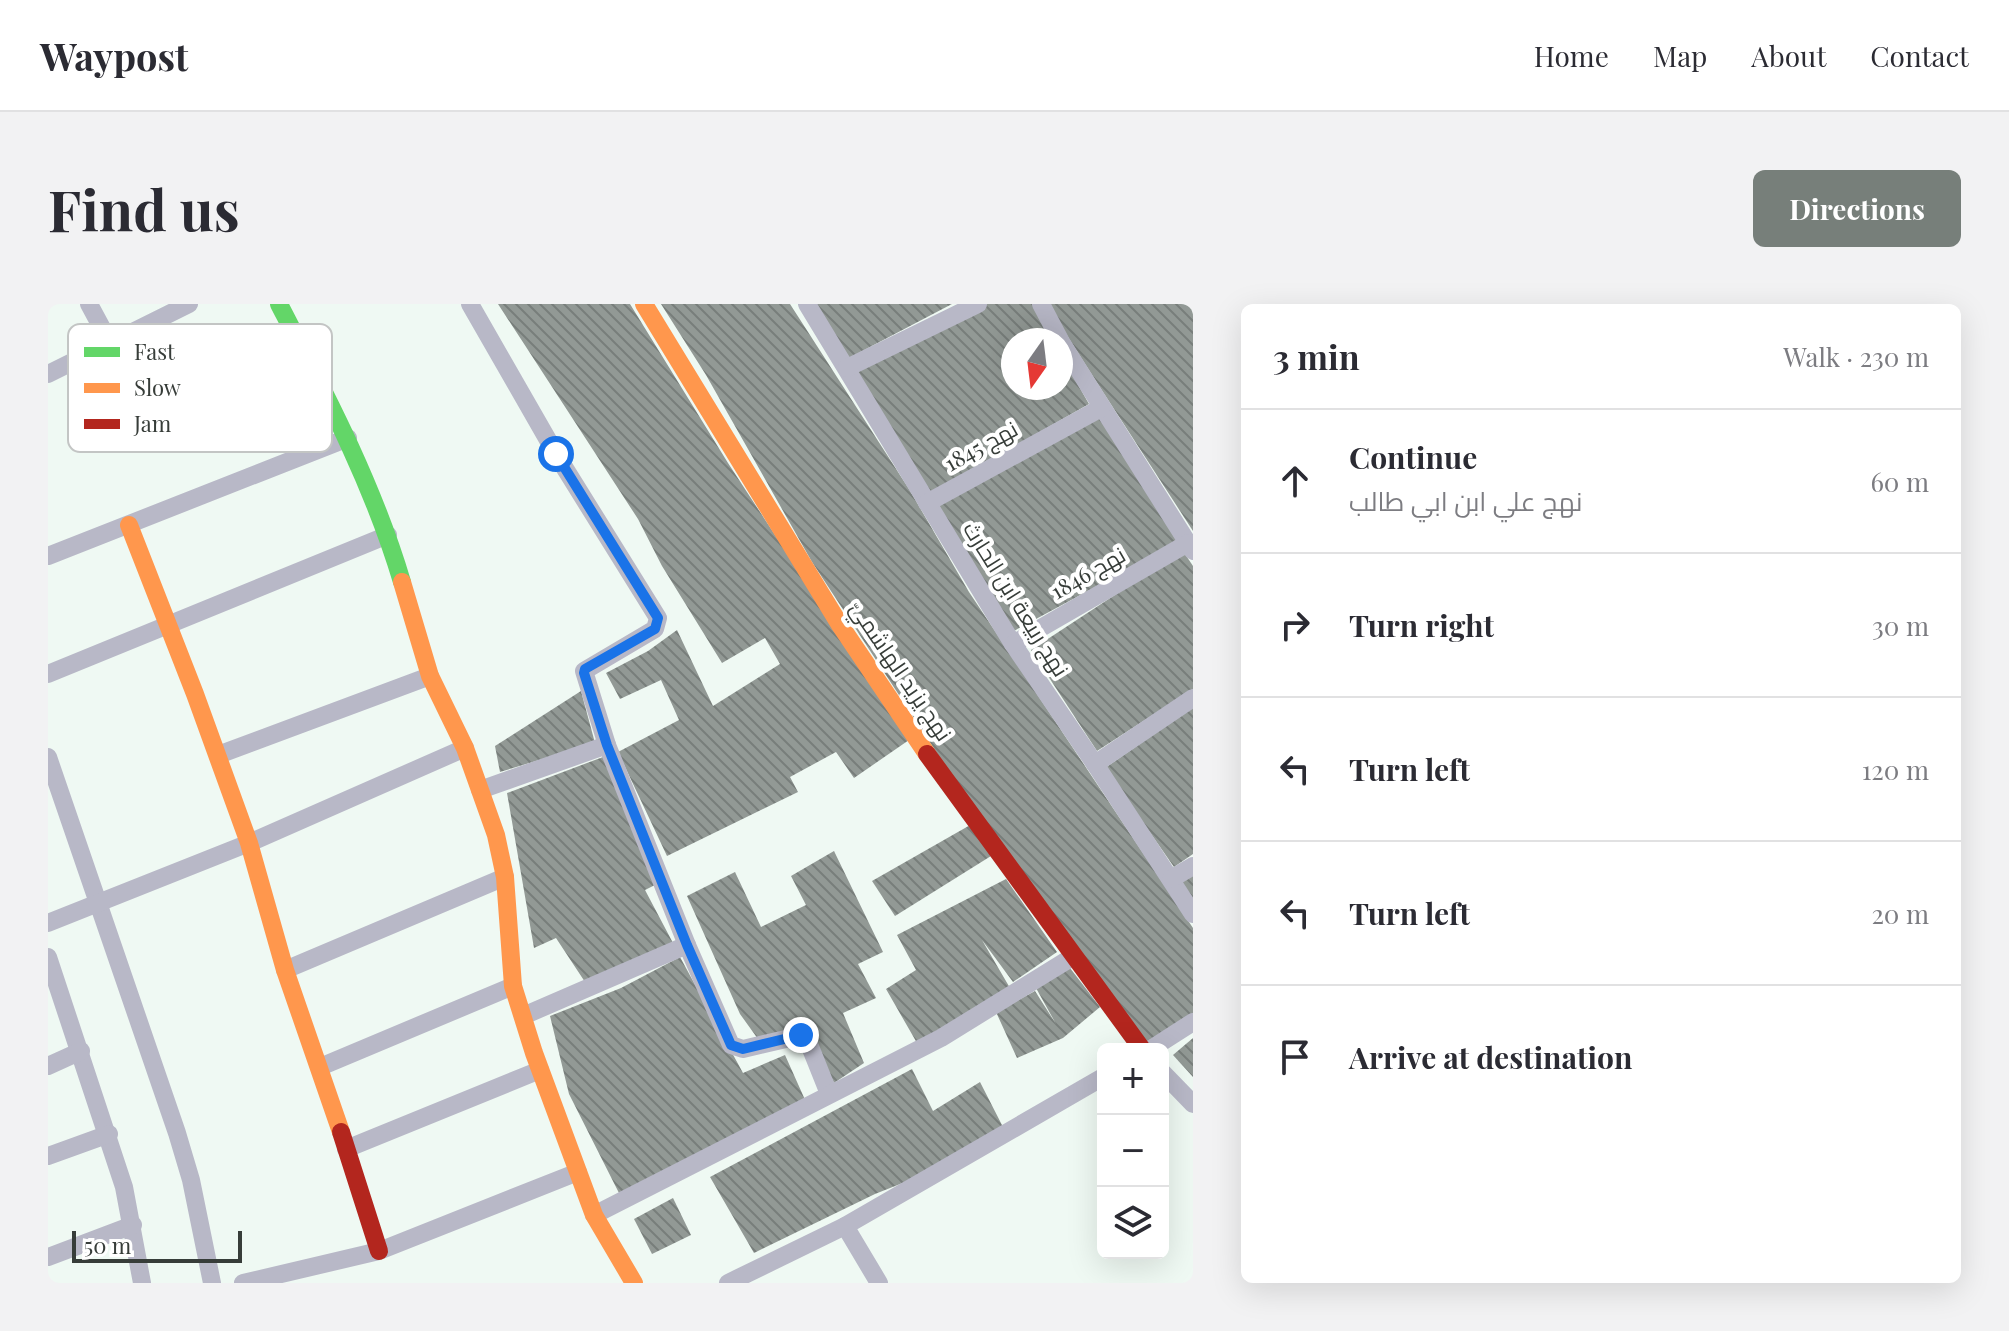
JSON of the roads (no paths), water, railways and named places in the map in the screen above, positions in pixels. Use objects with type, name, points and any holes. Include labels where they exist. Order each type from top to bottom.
[{"type":"street","points":[[89,304],[100,324]]},
{"type":"street","points":[[148,324],[189,304]]},
{"type":"street","points":[[279,304],[290,324]]},
{"type":"street","points":[[470,304],[556,454],[658,618],[655,629],[584,671],[607,745],[687,945],[731,1045],[743,1049],[803,1035],[829,1094]]},
{"type":"street","name":"نهج يزيد الهاشميّ","points":[[644,304],[840,625],[915,738],[1138,1043]]},
{"type":"street","name":"نهج ربيعة ابن الحارث","points":[[807,304],[1013,644],[1193,914]]},
{"type":"street","points":[[847,368],[978,304]]},
{"type":"street","points":[[1041,304],[1054,328]]},
{"type":"street","points":[[1073,361],[1190,547]]},
{"type":"street","points":[[48,374],[68,364]]},
{"type":"street","points":[[332,405],[388,535],[430,676],[465,748],[496,835],[505,877],[513,986],[540,1070],[594,1215],[629,1282]]},
{"type":"street","name":"نهج 1845","points":[[927,503],[1101,408]]},
{"type":"street","points":[[332,444],[348,438]]},
{"type":"street","points":[[48,556],[313,452]]},
{"type":"street","points":[[129,525],[249,843],[285,970],[320,1067],[379,1251]]},
{"type":"street","points":[[48,674],[388,535]]},
{"type":"street","name":"نهج 1846","points":[[1013,644],[1190,547]]},
{"type":"street","points":[[218,755],[430,676]]},
{"type":"street","points":[[1095,764],[1193,698]]},
{"type":"street","points":[[480,790],[607,745]]},
{"type":"street","points":[[48,923],[249,843],[465,748]]},
{"type":"street","points":[[48,757],[187,1168],[212,1283]]},
{"type":"street","points":[[1171,879],[1193,866]]},
{"type":"street","points":[[285,970],[505,877]]},
{"type":"street","points":[[523,1016],[687,945]]},
{"type":"street","points":[[594,1215],[941,1038],[1074,956]]},
{"type":"street","points":[[48,957],[57,1006],[81,1051],[109,1134],[133,1225],[142,1283]]},
{"type":"street","points":[[320,1067],[513,986]]},
{"type":"street","points":[[1160,1043],[1193,1022]]},
{"type":"street","points":[[48,1066],[81,1051]]},
{"type":"street","points":[[346,1149],[540,1070]]},
{"type":"street","points":[[1169,1079],[1193,1104]]},
{"type":"street","points":[[728,1283],[845,1226],[1097,1080]]},
{"type":"street","points":[[48,1156],[109,1134]]},
{"type":"street","points":[[243,1283],[379,1251],[578,1172]]},
{"type":"street","points":[[48,1257],[133,1225]]},
{"type":"street","points":[[845,1226],[879,1283]]}]
